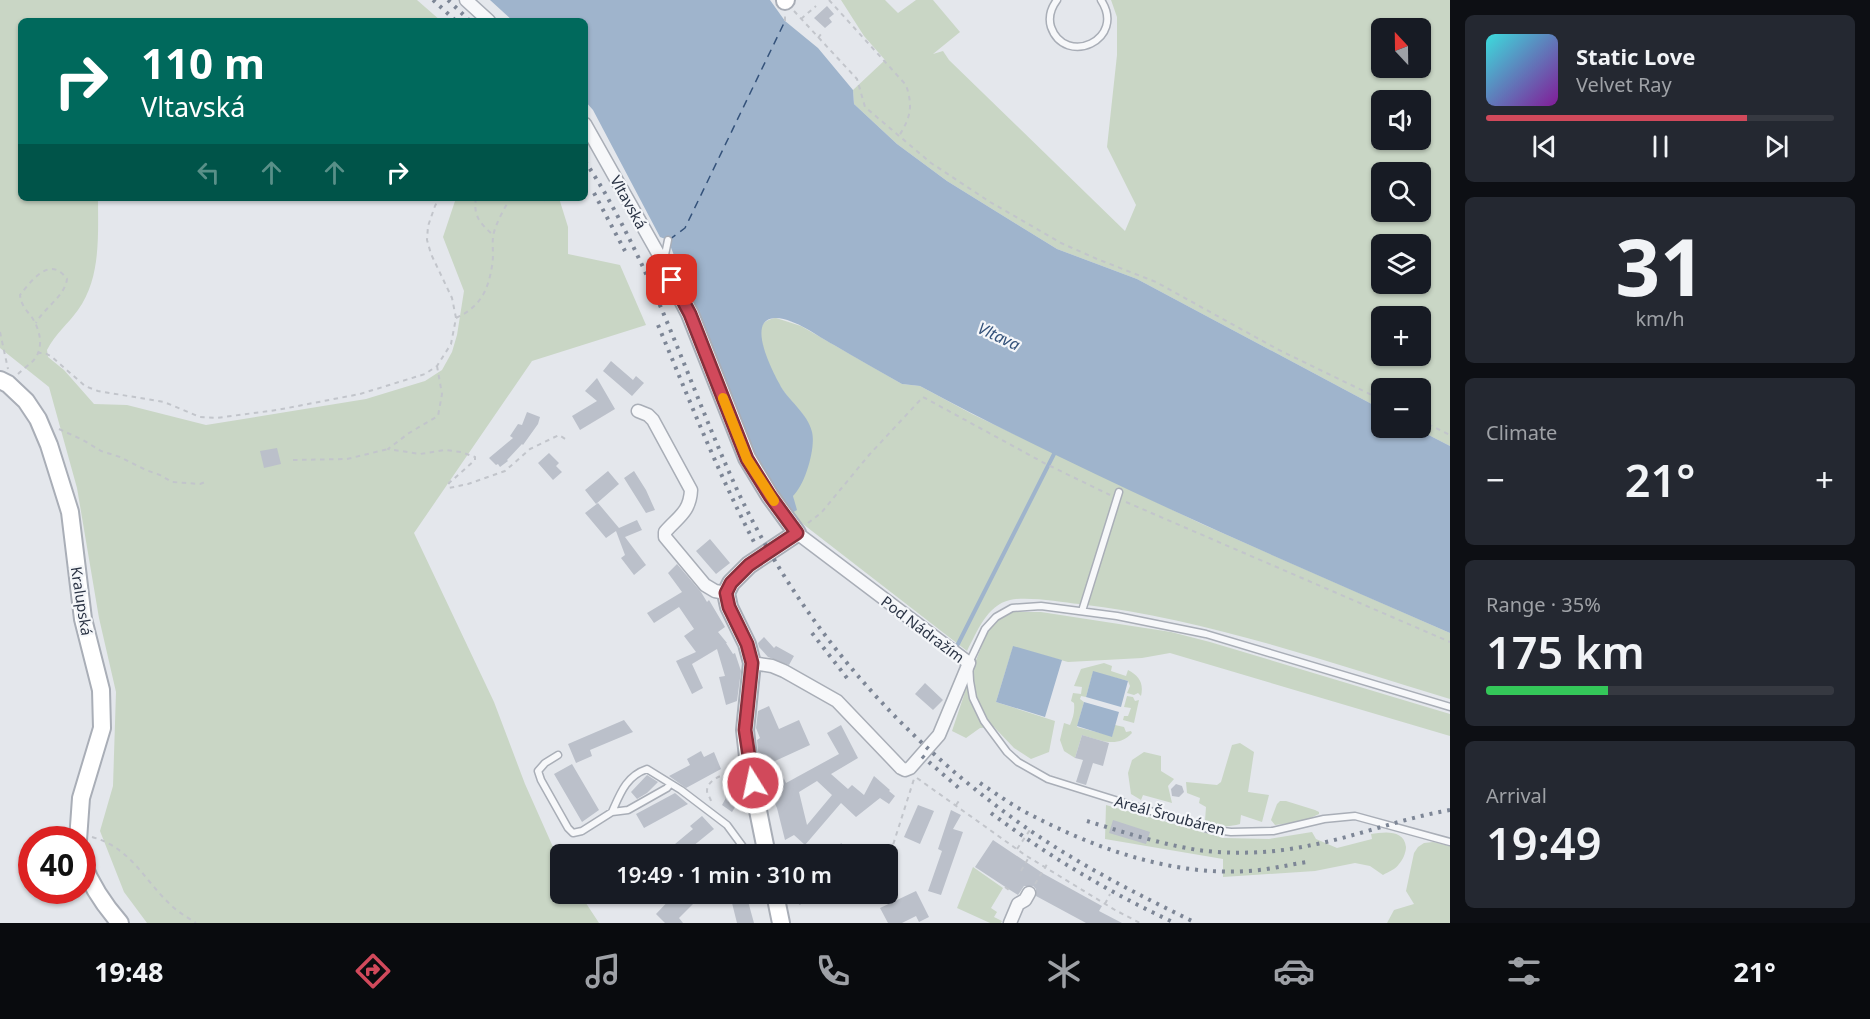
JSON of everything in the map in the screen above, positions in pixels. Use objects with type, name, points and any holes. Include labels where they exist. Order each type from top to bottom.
[{"type":"street","points":[[466,0],[486,18]]},
{"type":"street","name":"Vltavská","points":[[588,129],[690,314],[747,459],[797,533]]},
{"type":"street","name":"Kralupská","points":[[4,382],[26,401],[49,445],[70,512],[83,619],[101,690],[102,728],[81,798],[79,826]]},
{"type":"street","points":[[639,411],[653,420],[691,490],[691,502],[665,532],[665,537],[705,585],[715,591],[726,593]]},
{"type":"street","points":[[765,844],[749,766],[745,730],[752,663],[747,644],[729,607],[726,593],[731,583],[749,565],[797,533]]},
{"type":"street","name":"Pod Nádražím","points":[[752,663],[784,671],[839,703],[905,770],[910,768],[939,735],[969,663],[797,533]]},
{"type":"street","points":[[96,890],[120,923]]},
{"type":"street","points":[[1010,923],[1018,904],[1025,900],[1029,893]]},
{"type":"street","points":[[777,904],[781,923]]},
{"type":"lane","points":[[1057,0],[1050,13],[1052,29],[1057,38],[1065,44],[1084,46],[1093,43],[1106,29],[1107,10],[1102,0]]},
{"type":"lane","points":[[664,264],[668,240]]},
{"type":"lane","points":[[1082,611],[1118,495]]},
{"type":"lane","points":[[969,663],[985,629],[996,616],[1012,608],[1041,606],[1117,616],[1206,634],[1450,707]]},
{"type":"lane","name":"Areál Šroubáren","points":[[969,663],[973,698],[984,721],[1007,752],[1018,762],[1048,779],[1208,829],[1231,832],[1273,831],[1324,819],[1355,816],[1450,842]]},
{"type":"lane","points":[[558,756],[544,763],[538,771],[568,828],[573,833],[582,831],[612,812],[628,810],[667,788],[670,784]]},
{"type":"lane","points":[[612,812],[622,788],[639,772],[647,769],[681,790],[717,817],[727,825],[741,844]]},
{"type":"path","points":[[829,0],[906,85],[911,102],[909,120],[899,136]]},
{"type":"path","points":[[801,19],[816,6]]},
{"type":"path","points":[[805,24],[857,79],[865,107],[931,163],[1061,243],[1156,282],[1278,349],[1371,395]]},
{"type":"path","points":[[818,38],[822,33]]},
{"type":"path","points":[[38,353],[45,353],[52,357],[85,386],[98,391],[164,402],[200,417],[216,418],[277,410],[360,394],[424,374],[437,366],[451,344],[456,318],[452,298],[427,240],[428,226],[438,201]]},
{"type":"path","points":[[476,201],[477,216],[493,235]]},
{"type":"path","points":[[456,318],[469,312],[484,294],[492,267],[493,235],[510,201]]},
{"type":"path","points":[[4,382],[34,360],[40,347],[36,323],[21,302],[20,295],[45,270],[55,268],[67,279],[66,284],[36,323]]},
{"type":"path","points":[[0,333],[8,365],[4,382]]},
{"type":"path","points":[[388,449],[438,416],[442,394],[437,366]]},
{"type":"path","points":[[797,533],[820,513],[869,455],[923,397],[1048,465],[1450,642]]},
{"type":"path","points":[[39,422],[172,482],[200,484],[208,481]]},
{"type":"path","points":[[1431,426],[1450,435]]},
{"type":"path","points":[[293,460],[347,459],[388,449],[420,454],[445,450],[476,457],[449,483],[449,488],[505,471],[530,450],[554,436],[559,435],[567,440]]},
{"type":"path","points":[[717,817],[707,791],[709,784],[749,766]]},
{"type":"path","points":[[893,844],[915,777],[1029,857],[1140,923]]},
{"type":"path","points":[[956,805],[961,798]]},
{"type":"path","points":[[1017,849],[1032,827]]},
{"type":"path","points":[[96,839],[104,840],[120,849],[173,907],[196,923]]},
{"type":"path","points":[[1021,871],[1029,857]]},
{"type":"path","points":[[1029,893],[1049,861]]},
{"type":"path","points":[[1105,904],[1110,894]]},
{"type":"green space","points":[[0,0],[417,0],[438,18],[18,18],[18,201],[98,201],[97,256],[91,284],[78,310],[47,350],[48,357],[64,370],[94,404],[127,405],[206,425],[366,399],[425,381],[442,370],[452,352],[457,335],[464,291],[443,237],[455,201],[560,201],[568,227],[568,254],[620,265],[646,325],[532,361],[414,533],[494,702],[525,784],[552,844],[550,904],[587,904],[599,923],[147,923],[124,892],[100,831],[113,786],[116,692],[99,618],[77,488],[49,387],[0,348]]},
{"type":"green space","points":[[841,0],[885,0],[898,13],[916,0],[933,0],[960,32],[933,54],[943,51],[949,60],[1125,231],[1136,205],[1107,147],[1117,55],[1117,17],[1111,0],[1450,0],[1450,446],[1431,436],[1431,378],[1371,378],[1371,404],[1137,279],[1057,249],[947,181],[897,144],[854,104],[853,90],[885,60],[864,36]]},
{"type":"green space","points":[[776,318],[801,326],[902,384],[920,386],[972,414],[1202,524],[1450,633],[1450,699],[1220,631],[1126,611],[1044,600],[1010,600],[995,607],[984,620],[967,651],[790,514],[794,504],[793,496],[804,416],[780,386],[763,349],[761,328],[767,321]]},
{"type":"green space","points":[[1013,612],[1041,612],[1171,632],[1210,642],[1450,714],[1450,736],[1170,653],[1142,658],[1068,662],[1013,647],[996,702],[1055,721],[1049,752],[1031,759],[1014,748],[994,727],[980,728],[966,738],[952,731],[988,631],[998,620]]},
{"type":"green space","points":[[1104,663],[1112,666],[1111,671],[1126,676],[1128,670],[1135,675],[1140,680],[1141,696],[1138,693],[1134,695],[1127,693],[1130,686],[1128,681],[1093,672],[1086,697],[1081,696],[1080,699],[1084,702],[1077,727],[1112,736],[1115,725],[1124,727],[1126,732],[1131,731],[1132,733],[1127,738],[1115,742],[1082,735],[1075,758],[1064,751],[1060,740],[1064,723],[1070,725],[1073,717],[1074,703],[1071,701],[1073,693],[1081,694],[1082,687],[1074,686],[1081,669]]},
{"type":"green space","points":[[1127,696],[1133,697],[1135,701],[1139,700],[1134,723],[1123,720],[1124,716],[1128,716],[1131,708],[1124,707]]},
{"type":"green space","points":[[1240,743],[1254,752],[1248,792],[1269,795],[1262,822],[1241,815],[1240,824],[1230,826],[1205,821],[1206,807],[1199,803],[1200,798],[1187,793],[1186,782],[1217,785],[1221,782],[1232,745]]},
{"type":"green space","points":[[1144,752],[1161,756],[1161,771],[1174,779],[1168,786],[1172,803],[1143,795],[1141,800],[1131,794],[1128,773],[1132,760]]},
{"type":"green space","points":[[1280,801],[1315,810],[1319,814],[1304,821],[1275,825],[1271,820]]},
{"type":"green space","points":[[1106,805],[1224,838],[1269,839],[1312,832],[1316,839],[1337,848],[1372,839],[1371,834],[1387,832],[1402,837],[1406,849],[1398,866],[1383,875],[1370,866],[1355,863],[1315,871],[1223,877],[1223,859],[1105,839]]},
{"type":"green space","points":[[1433,842],[1450,846],[1450,923],[1387,923],[1394,910],[1414,904],[1406,891],[1414,853],[1424,843]]},
{"type":"green space","points":[[973,867],[1003,888],[991,908],[997,912],[994,917],[1002,921],[1001,923],[990,923],[957,908]]},
{"type":"water","name":"Vltava","points":[[490,0],[770,0],[785,21],[818,48],[853,90],[854,104],[897,144],[947,181],[1057,249],[1137,279],[1371,404],[1371,438],[1431,436],[1450,446],[1450,633],[1116,484],[920,386],[902,384],[806,328],[791,321],[776,318],[767,320],[762,326],[763,346],[783,389],[810,425],[813,439],[811,456],[802,484],[793,496],[797,510],[790,514],[749,447],[668,240],[660,237],[588,104],[588,18],[510,18]]},
{"type":"water","points":[[1013,646],[1062,660],[1045,717],[996,702]]},
{"type":"water","points":[[1093,671],[1128,681],[1121,707],[1086,697]]},
{"type":"water","points":[[1084,702],[1119,712],[1112,737],[1077,726]]},
{"type":"building","points":[[827,6],[834,14],[829,18],[832,22],[825,28],[814,18]]},
{"type":"building","points":[[611,361],[633,380],[636,376],[644,383],[632,396],[603,371]]},
{"type":"building","points":[[597,378],[615,409],[580,430],[572,416],[597,401],[585,391]]},
{"type":"building","points":[[527,412],[540,417],[538,424],[508,461],[500,467],[496,465],[489,458],[513,438],[510,436],[518,424],[522,425]]},
{"type":"building","points":[[277,448],[281,464],[264,468],[260,451]]},
{"type":"building","points":[[549,453],[559,463],[556,466],[562,472],[553,480],[538,463]]},
{"type":"building","points":[[608,471],[619,484],[596,504],[585,490]]},
{"type":"building","points":[[634,471],[655,510],[646,513],[624,478]]},
{"type":"building","points":[[598,503],[619,528],[637,520],[642,530],[625,537],[646,565],[634,575],[621,558],[625,555],[616,531],[606,538],[585,513]]},
{"type":"building","points":[[710,539],[730,563],[716,574],[696,551]]},
{"type":"building","points":[[677,564],[707,602],[709,600],[725,627],[718,632],[733,654],[735,653],[741,671],[737,701],[726,705],[719,677],[725,676],[717,649],[692,664],[703,688],[692,694],[676,661],[696,652],[684,636],[694,629],[679,607],[654,623],[647,613],[682,592],[668,573]]},
{"type":"building","points":[[764,637],[774,648],[776,646],[794,656],[789,665],[768,657],[759,647],[758,643]]},
{"type":"building","points":[[925,683],[943,700],[933,710],[915,694]]},
{"type":"building","points":[[769,706],[779,729],[799,720],[810,745],[775,761],[786,783],[839,754],[827,733],[841,725],[858,758],[831,774],[848,789],[852,785],[864,795],[874,776],[895,796],[889,804],[880,798],[856,817],[841,803],[806,844],[794,835],[785,840],[777,808],[762,777],[765,776],[759,762],[757,740],[760,738],[756,728],[758,711]],"holes":[[[817,781],[832,795],[807,825],[799,792]]]},
{"type":"building","points":[[624,720],[633,732],[590,750],[592,756],[576,763],[568,744]]},
{"type":"building","points":[[1082,735],[1109,743],[1103,766],[1093,763],[1086,785],[1076,782],[1083,760],[1075,758]]},
{"type":"building","points":[[701,751],[704,757],[714,752],[721,769],[686,788],[669,776],[690,765],[687,759]]},
{"type":"building","points":[[572,764],[599,810],[582,822],[554,774]]},
{"type":"building","points":[[647,775],[658,782],[637,799],[631,792]]},
{"type":"building","points":[[742,784],[744,793],[732,812],[722,805],[727,796]]},
{"type":"building","points":[[1176,784],[1182,786],[1184,792],[1179,797],[1172,796],[1171,789]]},
{"type":"building","points":[[675,793],[688,804],[644,828],[636,814]]},
{"type":"building","points":[[918,805],[934,811],[920,844],[904,837]]},
{"type":"building","points":[[951,810],[961,815],[953,829],[963,832],[941,895],[928,891],[942,851],[938,849]]},
{"type":"building","points":[[702,816],[714,829],[696,844],[675,844],[693,829],[690,826]]},
{"type":"building","points":[[1113,820],[1150,832],[1146,844],[1109,833]]},
{"type":"building","points":[[993,840],[1044,874],[1102,906],[1099,911],[1122,923],[1086,923],[1036,896],[1036,889],[1033,886],[1024,886],[1018,895],[1010,890],[975,867]]},
{"type":"building","points":[[916,891],[929,917],[919,922],[916,916],[902,923],[888,923],[880,908],[888,904],[898,904],[898,900]]},
{"type":"building","points":[[666,904],[693,904],[679,918],[683,923],[665,923],[656,914]]},
{"type":"building","points":[[732,904],[749,904],[754,923],[737,923]]},
{"type":"waterway","points":[[958,644],[1054,454]]},
{"type":"ferry route","points":[[669,240],[685,228],[785,21]]},
{"type":"railway","points":[[433,0],[453,18]]},
{"type":"railway","points":[[448,0],[467,18]]},
{"type":"railway","points":[[588,166],[602,187],[647,275],[740,496],[766,546],[795,593],[827,638],[862,681],[900,721],[940,760],[983,796],[1028,829],[1089,868],[1196,923]]},
{"type":"railway","points":[[594,193],[625,251]]},
{"type":"railway","points":[[658,325],[716,463],[755,544]]},
{"type":"railway","points":[[812,633],[847,678]]},
{"type":"railway","points":[[922,756],[960,789]]},
{"type":"railway","points":[[980,783],[1021,810],[1060,829],[1111,850],[1165,865],[1221,871],[1270,869],[1307,862]]},
{"type":"railway","points":[[1087,821],[1184,847],[1212,852],[1255,852],[1312,845],[1450,810]]},
{"type":"railway","points":[[991,813],[1080,873],[1175,923]]},
{"type":"slow traffic","points":[[723,398],[747,459],[774,501]]},
{"type":"route","points":[[672,280],[690,314],[747,459],[797,533],[749,565],[731,583],[726,593],[726,600],[747,644],[752,663],[745,730],[753,783]]}]
